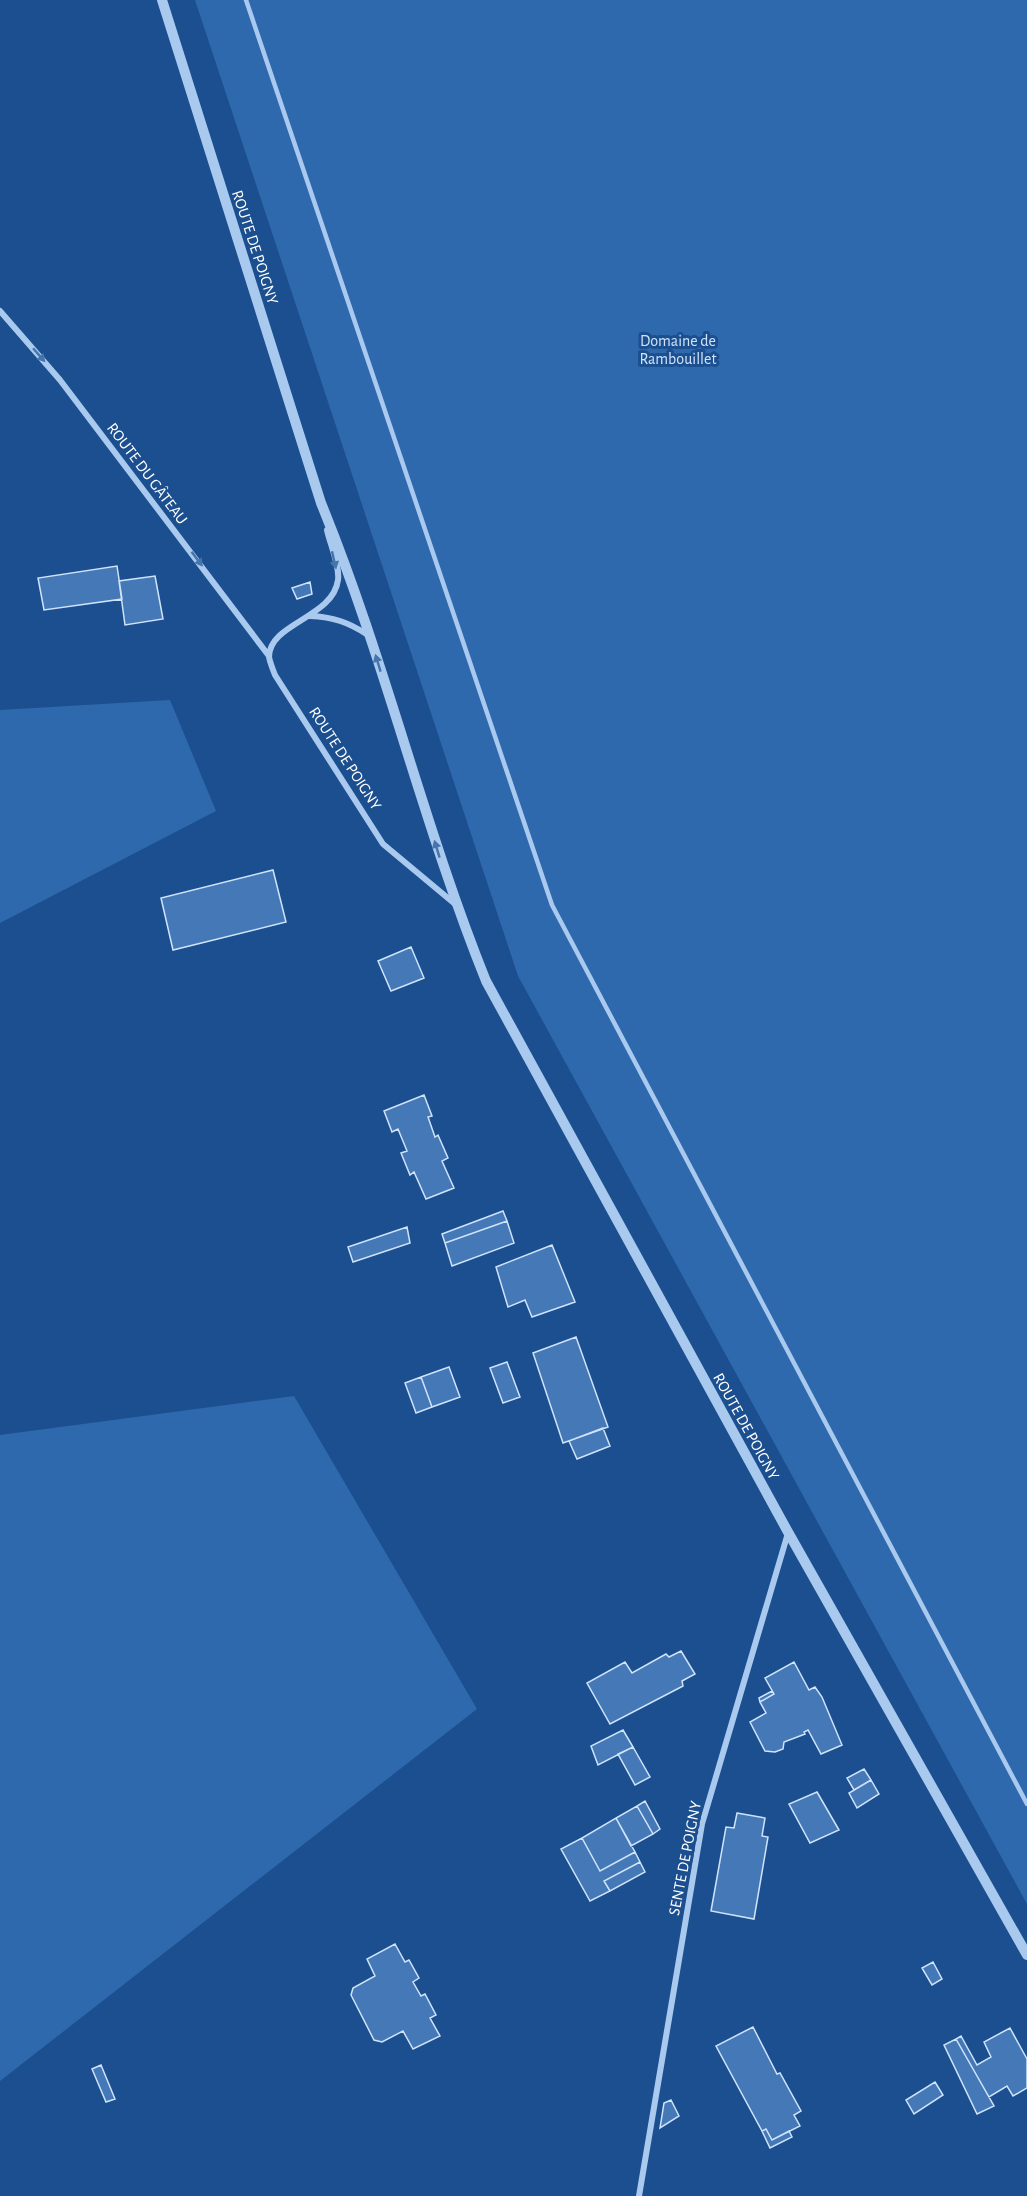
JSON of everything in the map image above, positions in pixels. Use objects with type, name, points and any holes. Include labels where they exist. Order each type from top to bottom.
[{"type":"street","name":"ROUTE DE POIGNY","points":[[162,0],[321,503],[350,575],[455,904],[486,981],[788,1532],[1027,1955]]},
{"type":"street","name":"ROUTE DU GÂTEAU","points":[[0,311],[60,380],[269,656]]},
{"type":"street","name":"ROUTE DE POIGNY","points":[[321,503],[338,578],[333,596],[310,616],[278,636],[269,656],[275,675],[383,844],[455,904]]},
{"type":"street","points":[[310,616],[332,617],[352,625],[370,637]]},
{"type":"street","name":"SENTE DE POIGNY","points":[[639,2196],[702,1824],[788,1532]]},
{"type":"lane","points":[[246,0],[552,905],[1027,1804]]},
{"type":"green space","name":"Domaine de Rambouillet","points":[[195,0],[1027,0],[1027,1904],[518,976]]},
{"type":"green space","points":[[170,700],[216,811],[0,923],[0,710]]},
{"type":"green space","points":[[294,1396],[477,1709],[0,2081],[0,1435]]},
{"type":"building","points":[[117,566],[122,599],[44,610],[38,578]]},
{"type":"building","points":[[155,576],[163,619],[125,625],[119,581]]},
{"type":"building","points":[[310,582],[312,594],[297,599],[292,588]]},
{"type":"building","points":[[273,870],[286,922],[173,950],[161,898]]},
{"type":"building","points":[[411,947],[424,978],[391,991],[378,961]]},
{"type":"building","points":[[424,1095],[432,1116],[428,1117],[435,1137],[438,1135],[448,1158],[442,1161],[454,1188],[426,1199],[414,1172],[410,1175],[401,1153],[407,1151],[398,1129],[392,1132],[384,1111]]},
{"type":"building","points":[[503,1211],[507,1221],[445,1243],[442,1234]]},
{"type":"building","points":[[507,1221],[514,1243],[452,1266],[445,1243]]},
{"type":"building","points":[[407,1227],[410,1243],[353,1262],[348,1247]]},
{"type":"building","points":[[552,1245],[575,1302],[532,1317],[525,1300],[508,1307],[496,1267]]},
{"type":"building","points":[[576,1337],[608,1427],[563,1443],[533,1353]]},
{"type":"building","points":[[507,1362],[520,1397],[503,1403],[490,1368]]},
{"type":"building","points":[[449,1367],[460,1397],[432,1407],[421,1377]]},
{"type":"building","points":[[421,1377],[432,1407],[416,1413],[405,1383]]},
{"type":"building","points":[[603,1428],[610,1446],[577,1459],[569,1441]]},
{"type":"building","points":[[681,1651],[695,1674],[682,1681],[683,1686],[610,1724],[587,1683],[625,1662],[632,1673],[666,1654],[669,1657]]},
{"type":"building","points":[[794,1662],[809,1690],[815,1687],[822,1697],[842,1745],[821,1754],[808,1730],[804,1732],[805,1734],[784,1742],[783,1749],[775,1752],[765,1751],[750,1722],[766,1713],[760,1702],[774,1694],[765,1678]]},
{"type":"building","points":[[772,1691],[774,1694],[760,1702],[759,1698]]},
{"type":"building","points":[[623,1730],[633,1747],[598,1765],[591,1746]]},
{"type":"building","points":[[633,1747],[650,1777],[635,1785],[618,1754]]},
{"type":"building","points":[[864,1769],[871,1780],[854,1790],[847,1778]]},
{"type":"building","points":[[871,1780],[879,1794],[857,1808],[849,1793]]},
{"type":"building","points":[[817,1792],[839,1830],[810,1843],[789,1804]]},
{"type":"building","points":[[645,1801],[660,1829],[653,1834],[637,1806]]},
{"type":"building","points":[[637,1806],[653,1834],[631,1846],[616,1818]]},
{"type":"building","points":[[737,1813],[765,1818],[762,1836],[768,1837],[754,1919],[711,1911],[726,1827],[734,1828]]},
{"type":"building","points":[[616,1818],[635,1852],[600,1871],[582,1838]]},
{"type":"building","points":[[582,1838],[600,1871],[635,1852],[640,1862],[604,1881],[610,1891],[590,1901],[561,1849]]},
{"type":"building","points":[[640,1862],[645,1872],[610,1891],[604,1881]]},
{"type":"building","points":[[395,1944],[405,1962],[409,1960],[419,1978],[413,1982],[421,1996],[425,1994],[436,2015],[430,2018],[440,2036],[413,2049],[403,2031],[382,2042],[374,2040],[351,1995],[353,1988],[375,1976],[367,1959]]},
{"type":"building","points":[[933,1962],[942,1979],[932,1985],[922,1968]]},
{"type":"building","points":[[753,2027],[777,2074],[780,2073],[801,2111],[794,2115],[800,2126],[772,2140],[766,2129],[762,2131],[716,2046]]},
{"type":"building","points":[[1010,2028],[1027,2059],[1027,2088],[1013,2096],[1007,2086],[989,2097],[956,2039],[961,2036],[977,2065],[991,2057],[984,2042]]},
{"type":"building","points":[[956,2039],[994,2106],[977,2114],[944,2045]]},
{"type":"building","points":[[101,2065],[115,2099],[106,2102],[92,2069]]},
{"type":"building","points":[[935,2082],[943,2095],[914,2114],[906,2100]]},
{"type":"building","points":[[671,2100],[679,2116],[660,2128],[664,2103]]},
{"type":"building","points":[[766,2129],[772,2140],[789,2131],[792,2137],[770,2148],[762,2131]]}]
